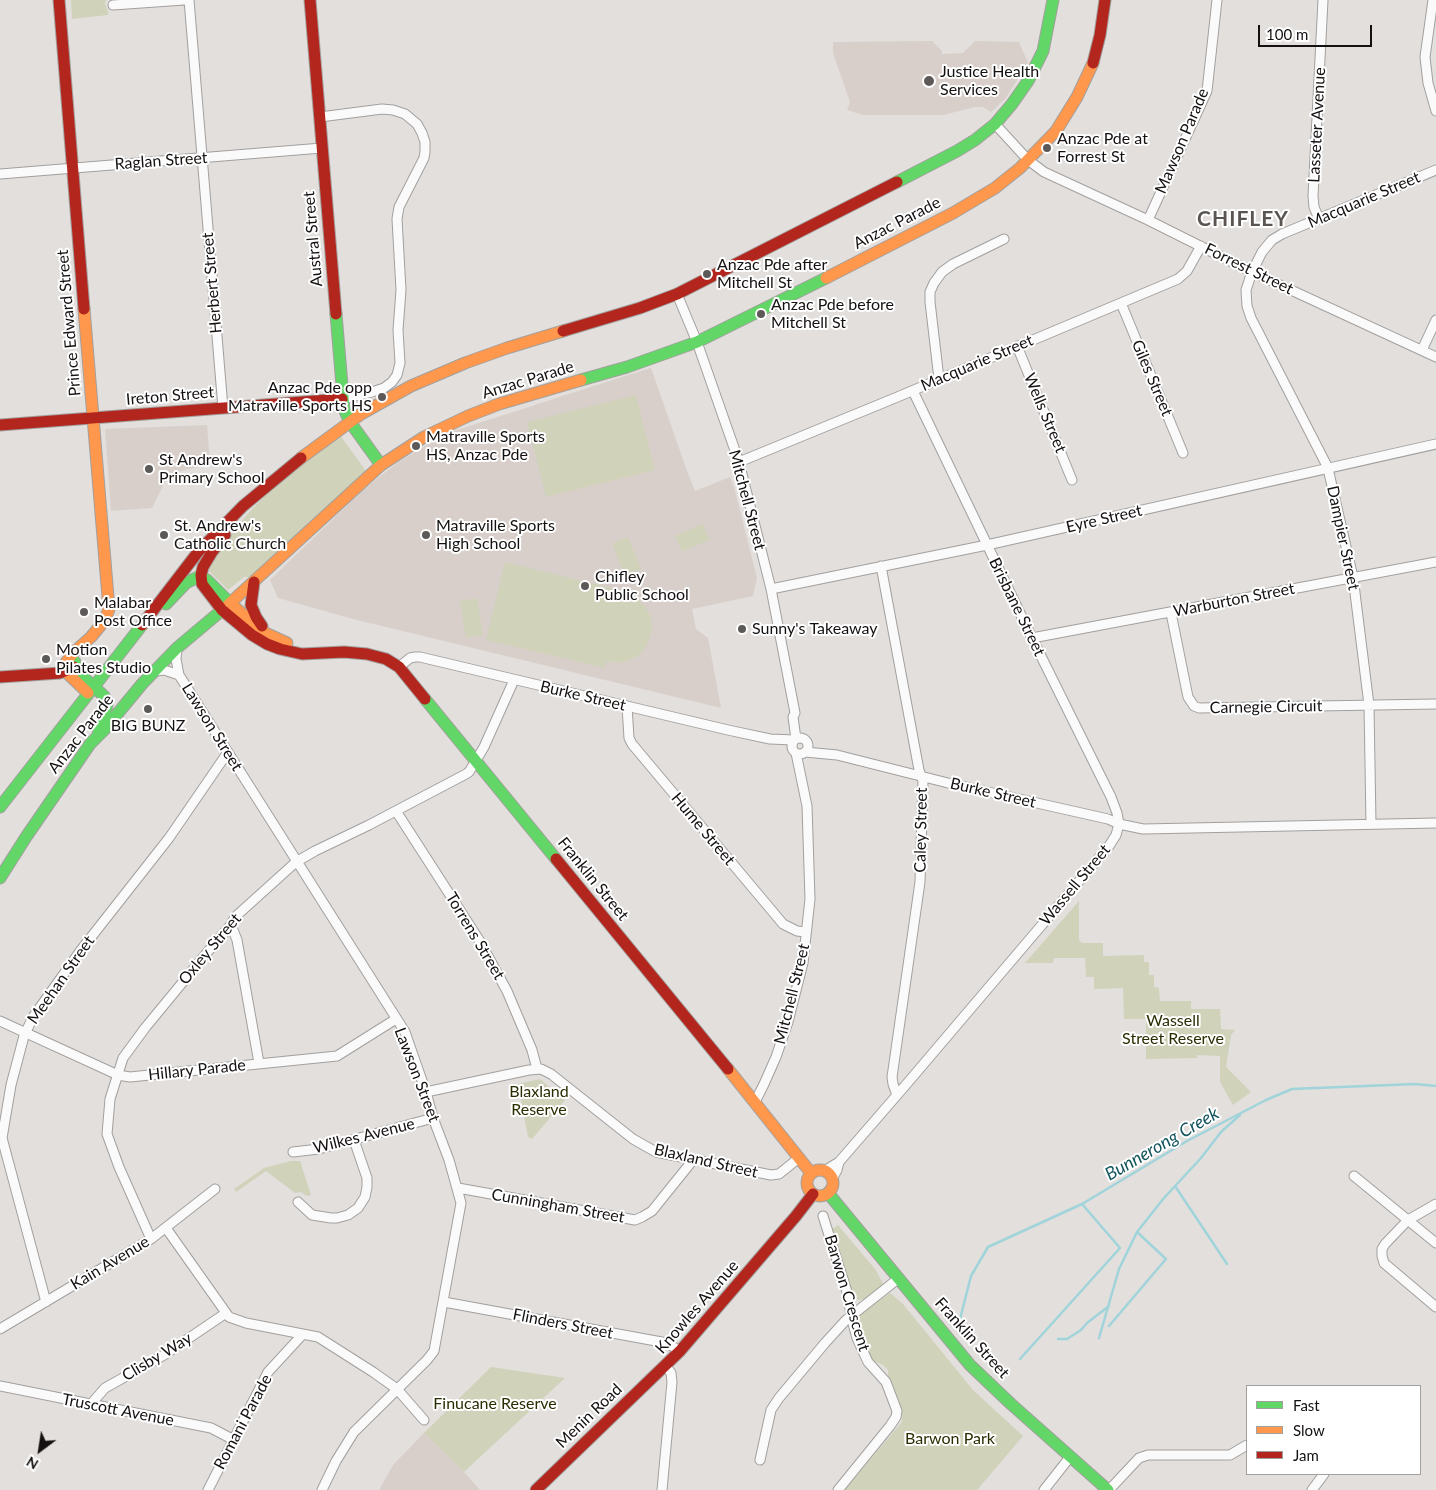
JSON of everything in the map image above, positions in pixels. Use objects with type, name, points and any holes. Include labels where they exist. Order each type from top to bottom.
[{"type":"street","name":"Prince Edward Street","points":[[58,0],[109,609],[105,620],[66,662],[65,666],[70,669]]},
{"type":"street","points":[[113,5],[184,0]]},
{"type":"street","name":"Herbert Street","points":[[189,0],[223,408]]},
{"type":"street","name":"Austral Street","points":[[310,0],[342,399],[350,422],[381,465]]},
{"type":"street","name":"Anzac Parade","points":[[0,806],[198,552],[243,506],[308,452],[350,422],[392,396],[465,363],[550,334],[640,308],[677,294],[957,151],[995,124],[1028,81],[1043,51],[1052,0]]},
{"type":"street","name":"Anzac Parade","points":[[0,878],[90,744],[142,684],[177,648],[254,582],[381,465],[424,437],[468,416],[499,404],[627,367],[697,342],[953,213],[995,188],[1020,168],[1056,131],[1077,97],[1092,67],[1100,35],[1105,0]]},
{"type":"street","name":"Mawson Parade","points":[[1148,220],[1207,90],[1217,0]]},
{"type":"street","name":"Lasseter Avenue","points":[[1319,219],[1314,207],[1313,196],[1323,0]]},
{"type":"street","points":[[1433,0],[1425,57],[1428,83],[1436,111]]},
{"type":"street","points":[[320,117],[382,109],[393,110],[405,114],[416,124],[425,142],[424,158],[396,219],[401,290],[398,330],[400,363],[397,375],[384,388],[342,399]]},
{"type":"street","name":"Forrest Street","points":[[995,124],[1028,160],[1044,172],[1148,220],[1252,272],[1436,357]]},
{"type":"street","name":"Raglan Street","points":[[0,174],[322,148]]},
{"type":"street","name":"Macquarie Street","points":[[1252,272],[1262,252],[1272,240],[1282,234],[1436,170]]},
{"type":"street","points":[[940,379],[930,302],[930,292],[934,283],[942,272],[953,264],[1004,239]]},
{"type":"street","name":"Macquarie Street","points":[[739,462],[1178,279],[1187,271],[1201,246]]},
{"type":"street","name":"Dampier Street","points":[[1252,272],[1246,290],[1247,306],[1251,318],[1328,469],[1353,577],[1369,705],[1371,824]]},
{"type":"street","name":"Mitchell Street","points":[[677,294],[697,342],[739,462],[771,589],[795,713],[798,717],[806,784],[810,899],[803,963],[788,1022],[776,1057],[755,1102]]},
{"type":"street","name":"Giles Street","points":[[1121,302],[1183,452]]},
{"type":"street","points":[[1422,350],[1436,320]]},
{"type":"street","name":"Wells Street","points":[[1017,346],[1072,480]]},
{"type":"street","name":"Brisbane Street","points":[[913,390],[1111,797],[1119,824]]},
{"type":"street","name":"Ireton Street","points":[[0,426],[342,399]]},
{"type":"street","name":"Eyre Street","points":[[771,589],[987,545],[1436,444]]},
{"type":"street","points":[[201,577],[206,561],[231,527],[243,506]]},
{"type":"street","name":"Warburton Street","points":[[1032,638],[1436,562]]},
{"type":"street","name":"Caley Street","points":[[881,566],[917,762],[923,781],[921,874],[892,1077],[897,1095]]},
{"type":"street","points":[[134,633],[190,580],[201,577],[207,580],[226,606]]},
{"type":"street","points":[[254,582],[251,600],[253,610],[268,634]]},
{"type":"street","name":"Franklin Street","points":[[226,606],[285,643],[313,648],[322,652]]},
{"type":"street","name":"Franklin Street","points":[[226,606],[246,631],[274,647],[302,654],[322,652],[367,654],[386,659],[399,667],[811,1173]]},
{"type":"street","name":"Carnegie Circuit","points":[[1171,613],[1188,697],[1194,706],[1199,708],[1436,704]]},
{"type":"street","name":"Lawson Street","points":[[177,648],[176,661],[179,674],[405,1032],[449,1160],[461,1203],[434,1351],[354,1432],[336,1461],[322,1490]]},
{"type":"street","name":"Burke Street","points":[[399,667],[410,658],[420,657],[800,746],[829,751],[836,755],[1108,819],[1119,824]]},
{"type":"street","points":[[0,677],[60,673],[70,669],[74,681],[90,689],[99,702],[107,705],[114,704],[142,684]]},
{"type":"street","name":"Lawson Street","points":[[156,670],[179,674]]},
{"type":"street","name":"Oxley Street","points":[[151,1239],[119,1167],[107,1134],[110,1100],[123,1058],[145,1028],[231,925],[235,917],[296,862],[396,811],[472,769],[514,680]]},
{"type":"street","points":[[90,744],[104,718],[107,705]]},
{"type":"street","name":"Hume Street","points":[[627,706],[629,738],[632,744],[783,924],[797,931],[806,932]]},
{"type":"street","name":"Meehan Street","points":[[46,1302],[2,1138],[11,1085],[25,1033],[33,1017],[81,950],[169,838],[228,752]]},
{"type":"street","name":"Torrens Street","points":[[396,811],[484,948],[507,991],[532,1050],[537,1069]]},
{"type":"street","points":[[1119,824],[1143,829],[1436,823]]},
{"type":"street","name":"Wassell Street","points":[[828,1175],[837,1170],[839,1162],[1109,846],[1116,835],[1119,824]]},
{"type":"street","points":[[231,925],[237,940],[259,1063]]},
{"type":"street","name":"Hillary Parade","points":[[0,1021],[118,1075],[130,1078],[337,1056],[396,1019]]},
{"type":"street","points":[[426,1092],[537,1069]]},
{"type":"street","name":"Blaxland Street","points":[[537,1069],[551,1074],[633,1139],[656,1152],[775,1175],[784,1171],[799,1158]]},
{"type":"street","name":"Wilkes Avenue","points":[[293,1152],[354,1140],[433,1118]]},
{"type":"street","points":[[298,1202],[312,1214],[331,1218],[348,1215],[358,1208],[365,1197],[368,1187],[367,1178],[354,1140]]},
{"type":"street","name":"Cunningham Street","points":[[458,1188],[635,1220],[652,1211],[693,1160]]},
{"type":"street","points":[[816,1171],[828,1175],[832,1187],[828,1193],[822,1196],[813,1194],[807,1188],[808,1176],[811,1173],[816,1171]]},
{"type":"street","points":[[1354,1176],[1436,1243]]},
{"type":"street","name":"Kain Avenue","points":[[0,1329],[151,1239],[215,1190]]},
{"type":"street","name":"Franklin Street","points":[[828,1193],[970,1365],[1108,1490]]},
{"type":"street","name":"Knowles Avenue","points":[[662,1490],[672,1382],[670,1373],[665,1365],[740,1282],[813,1194]]},
{"type":"street","points":[[1436,1204],[1408,1220],[1385,1244],[1382,1250],[1384,1263],[1436,1307]]},
{"type":"street","name":"Barwon Crescent","points":[[823,1216],[848,1295],[857,1338],[868,1362],[886,1382],[895,1403],[896,1411],[896,1417],[890,1426],[838,1490]]},
{"type":"street","points":[[166,1228],[229,1317],[246,1323],[318,1337],[397,1389],[424,1420]]},
{"type":"street","points":[[760,1460],[771,1410],[779,1398],[831,1336],[851,1316],[899,1278]]},
{"type":"street","name":"Flinders Street","points":[[444,1302],[668,1343],[680,1350]]},
{"type":"street","name":"Clisby Way","points":[[91,1404],[105,1388],[164,1355],[226,1313]]},
{"type":"street","name":"Romani Parade","points":[[208,1490],[268,1372],[303,1334]]},
{"type":"street","name":"Menin Road","points":[[536,1490],[665,1365]]},
{"type":"street","name":"Truscott Avenue","points":[[0,1386],[211,1428],[234,1440]]},
{"type":"street","points":[[1108,1490],[1139,1458],[1148,1456],[1230,1455],[1246,1445]]},
{"type":"street","points":[[1044,1490],[1070,1457]]},
{"type":"street","points":[[1312,1490],[1323,1475]]},
{"type":"shaded area","name":"Justice Health Services","points":[[932,41],[942,51],[942,54],[963,53],[975,41],[1019,42],[1028,63],[1005,99],[991,112],[983,107],[975,107],[943,115],[863,115],[847,110],[850,102],[833,53],[833,42]]},
{"type":"shaded area","points":[[651,368],[695,491],[730,477],[757,578],[753,596],[692,609],[696,629],[708,638],[721,708],[353,619],[278,598],[270,580],[363,490],[397,463],[454,431]]},
{"type":"shaded area","name":"St Andrew's Primary School","points":[[207,425],[210,464],[169,474],[152,508],[111,511],[105,429]]},
{"type":"shaded area","points":[[424,1433],[480,1490],[379,1490],[393,1465]]},
{"type":"green space","points":[[71,0],[106,0],[105,4],[108,15],[72,19]]},
{"type":"green space","points":[[636,395],[655,470],[546,497],[527,422]]},
{"type":"green space","points":[[340,435],[366,471],[249,577],[244,577],[228,590],[206,568],[222,544],[252,509],[296,467]]},
{"type":"green space","points":[[703,524],[710,540],[682,551],[675,536]]},
{"type":"green space","points":[[628,537],[641,569],[625,576],[612,544]]},
{"type":"green space","points":[[505,562],[623,591],[635,597],[645,606],[651,618],[652,631],[648,643],[636,657],[619,663],[606,661],[605,668],[486,640]]},
{"type":"green space","points":[[477,598],[483,635],[466,638],[460,601]]},
{"type":"green space","name":"Wassell Street Reserve","points":[[1079,901],[1079,940],[1082,943],[1103,943],[1103,956],[1144,955],[1144,962],[1149,962],[1149,975],[1154,975],[1154,987],[1159,988],[1160,1001],[1191,1001],[1191,1009],[1220,1009],[1221,1029],[1235,1030],[1231,1035],[1226,1067],[1251,1092],[1233,1105],[1220,1082],[1220,1056],[1197,1055],[1197,1058],[1146,1059],[1146,1019],[1124,1019],[1123,988],[1094,989],[1094,977],[1086,977],[1085,958],[1054,958],[1053,963],[1025,963]]},
{"type":"green space","name":"Blaxland Reserve","points":[[540,1079],[565,1100],[532,1139],[528,1137],[518,1084]]},
{"type":"green space","points":[[291,1161],[300,1161],[311,1195],[307,1196],[301,1192],[295,1193],[266,1171],[236,1192],[234,1189],[264,1168]]},
{"type":"green space","points":[[838,1225],[875,1269],[884,1285],[864,1299],[858,1300],[853,1298],[831,1230]]},
{"type":"green space","name":"Barwon Park","points":[[890,1293],[903,1304],[973,1390],[1023,1436],[977,1490],[844,1490],[902,1422],[902,1410],[888,1377],[888,1370],[883,1365],[874,1361],[869,1355],[856,1322],[859,1315]]},
{"type":"green space","name":"Finucane Reserve","points":[[491,1367],[565,1378],[464,1472],[424,1433]]},
{"type":"waterway","name":"Bunnerong Creek","points":[[959,1323],[971,1276],[988,1247],[1082,1204],[1187,1141],[1266,1100],[1292,1089],[1415,1084],[1436,1086]]},
{"type":"waterway","points":[[1099,1338],[1119,1269],[1137,1232],[1221,1132],[1240,1115]]},
{"type":"waterway","points":[[1175,1186],[1227,1264]]},
{"type":"waterway","points":[[1020,1359],[1120,1248],[1082,1204]]},
{"type":"waterway","points":[[1109,1326],[1166,1259],[1137,1232]]},
{"type":"waterway","points":[[1058,1339],[1067,1339],[1081,1330],[1109,1306]]},
{"type":"traffic: fast","points":[[897,182],[957,151],[995,124],[1028,81],[1043,51],[1053,0]]},
{"type":"traffic: fast","points":[[581,380],[627,367],[697,342],[826,278]]},
{"type":"traffic: fast","points":[[336,314],[344,409],[350,422],[381,465]]},
{"type":"traffic: fast","points":[[166,604],[186,583],[198,577],[207,580],[230,603]]},
{"type":"traffic: fast","points":[[0,878],[90,744],[142,684],[177,648],[228,605]]},
{"type":"traffic: fast","points":[[0,807],[142,625]]},
{"type":"traffic: fast","points":[[75,662],[74,667],[77,672],[93,686]]},
{"type":"traffic: fast","points":[[93,686],[104,696],[107,705],[104,718],[98,730]]},
{"type":"traffic: fast","points":[[425,699],[556,859]]},
{"type":"traffic: fast","points":[[828,1193],[970,1365],[1108,1490]]},
{"type":"traffic: slow","points":[[826,278],[953,213],[995,188],[1020,168],[1056,131],[1077,97],[1093,63]]},
{"type":"traffic: slow","points":[[84,309],[109,609],[105,620],[65,664],[65,671],[88,693]]},
{"type":"traffic: slow","points":[[301,458],[361,414],[411,386],[465,363],[563,331]]},
{"type":"traffic: slow","points":[[228,605],[381,465],[424,437],[468,416],[499,404],[581,380]]},
{"type":"traffic: slow","points":[[230,603],[263,632],[287,643]]},
{"type":"traffic: slow","points":[[728,1069],[811,1173]]},
{"type":"traffic: slow","points":[[820,1170],[829,1174],[833,1183],[829,1192],[820,1196],[811,1192],[807,1183],[811,1174],[820,1170]]},
{"type":"traffic: jam","points":[[59,0],[84,309]]},
{"type":"traffic: jam","points":[[310,0],[336,314]]},
{"type":"traffic: jam","points":[[1093,63],[1100,35],[1105,0]]},
{"type":"traffic: jam","points":[[563,331],[640,308],[677,294],[897,182]]},
{"type":"traffic: jam","points":[[0,425],[342,399]]},
{"type":"traffic: jam","points":[[142,625],[198,552],[243,506],[301,458]]},
{"type":"traffic: jam","points":[[222,610],[202,584],[201,575],[203,567],[225,535]]},
{"type":"traffic: jam","points":[[254,582],[251,605],[262,626]]},
{"type":"traffic: jam","points":[[222,610],[252,635],[280,649],[302,654],[344,652],[367,654],[386,659],[399,667],[425,699]]},
{"type":"traffic: jam","points":[[0,677],[60,673],[74,667]]},
{"type":"traffic: jam","points":[[556,859],[728,1069]]},
{"type":"traffic: jam","points":[[536,1490],[680,1351],[813,1194]]},
{"type":"place","name":"Justice Health Services","points":[[929,81]]},
{"type":"place","name":"Anzac Pde at Forrest St","points":[[1047,148]]},
{"type":"place","name":"Anzac Pde after Mitchell St","points":[[707,274]]},
{"type":"place","name":"Anzac Pde before Mitchell St","points":[[761,314]]},
{"type":"place","name":"Anzac Pde opp Matraville Sports HS","points":[[382,397]]},
{"type":"place","name":"Matraville Sports HS, Anzac Pde","points":[[416,446]]},
{"type":"place","name":"St Andrew's Primary School","points":[[149,469]]},
{"type":"place","name":"St. Andrew's Catholic Church","points":[[164,535]]},
{"type":"place","name":"Matraville Sports High School","points":[[426,535]]},
{"type":"place","name":"Chifley Public School","points":[[585,586]]},
{"type":"place","name":"Malabar Post Office","points":[[84,612]]},
{"type":"place","name":"Sunny's Takeaway","points":[[742,629]]},
{"type":"place","name":"Motion Pilates Studio","points":[[46,659]]},
{"type":"place","name":"BIG BUNZ","points":[[148,709]]},
{"type":"district","name":"CHIFLEY","points":[[1243,219]]}]
